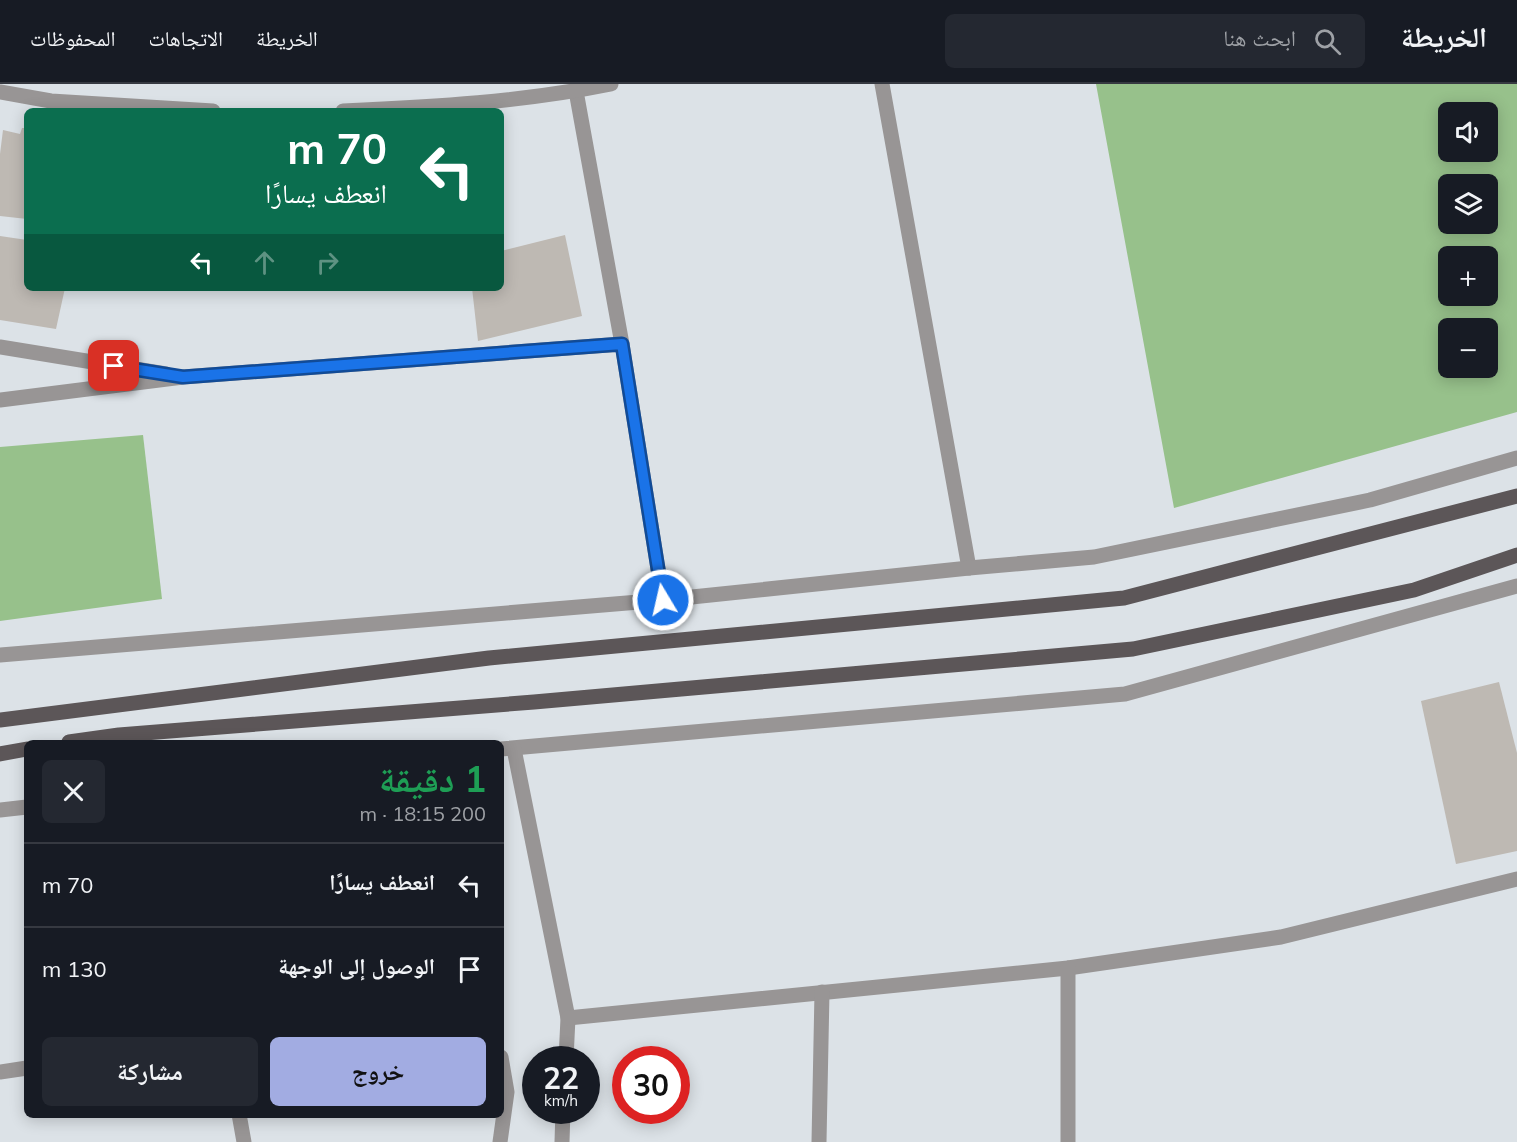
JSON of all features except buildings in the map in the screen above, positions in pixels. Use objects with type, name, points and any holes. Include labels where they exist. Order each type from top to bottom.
[{"type":"main road","points":[[0,720],[489,658],[1124,598],[1517,496]]},
{"type":"main road","points":[[83,740],[118,735],[534,702],[1133,649],[1414,590],[1517,555]]},
{"type":"main road","points":[[0,754],[24,750]]},
{"type":"street","points":[[417,108],[576,91],[611,84]]},
{"type":"street","points":[[882,84],[969,568]]},
{"type":"street","points":[[576,91],[622,344],[663,600]]},
{"type":"street","points":[[0,92],[51,101],[164,108]]},
{"type":"street","points":[[0,400],[183,377],[622,344]]},
{"type":"street","points":[[0,347],[183,377]]},
{"type":"street","points":[[0,655],[663,600],[1094,557],[1370,500],[1517,458]]},
{"type":"street","points":[[567,1046],[568,1018],[508,749],[1125,694],[1517,586]]},
{"type":"street","points":[[0,810],[24,807]]},
{"type":"street","points":[[568,1018],[1068,968],[1281,937],[1517,879]]},
{"type":"street","points":[[1068,968],[1068,1142]]},
{"type":"street","points":[[819,1142],[822,992]]},
{"type":"street","points":[[0,1072],[24,1068]]},
{"type":"street","points":[[504,1074],[507,1092],[504,1113]]},
{"type":"street","points":[[239,1118],[244,1142]]},
{"type":"street","points":[[500,1142],[503,1118]]},
{"type":"street","points":[[562,1142],[563,1124]]},
{"type":"green space","points":[[1096,84],[1517,84],[1517,412],[1174,508]]},
{"type":"green space","points":[[143,435],[162,599],[0,621],[0,447]]},
{"type":"route","points":[[114,366],[183,377],[622,344],[663,600]]}]
